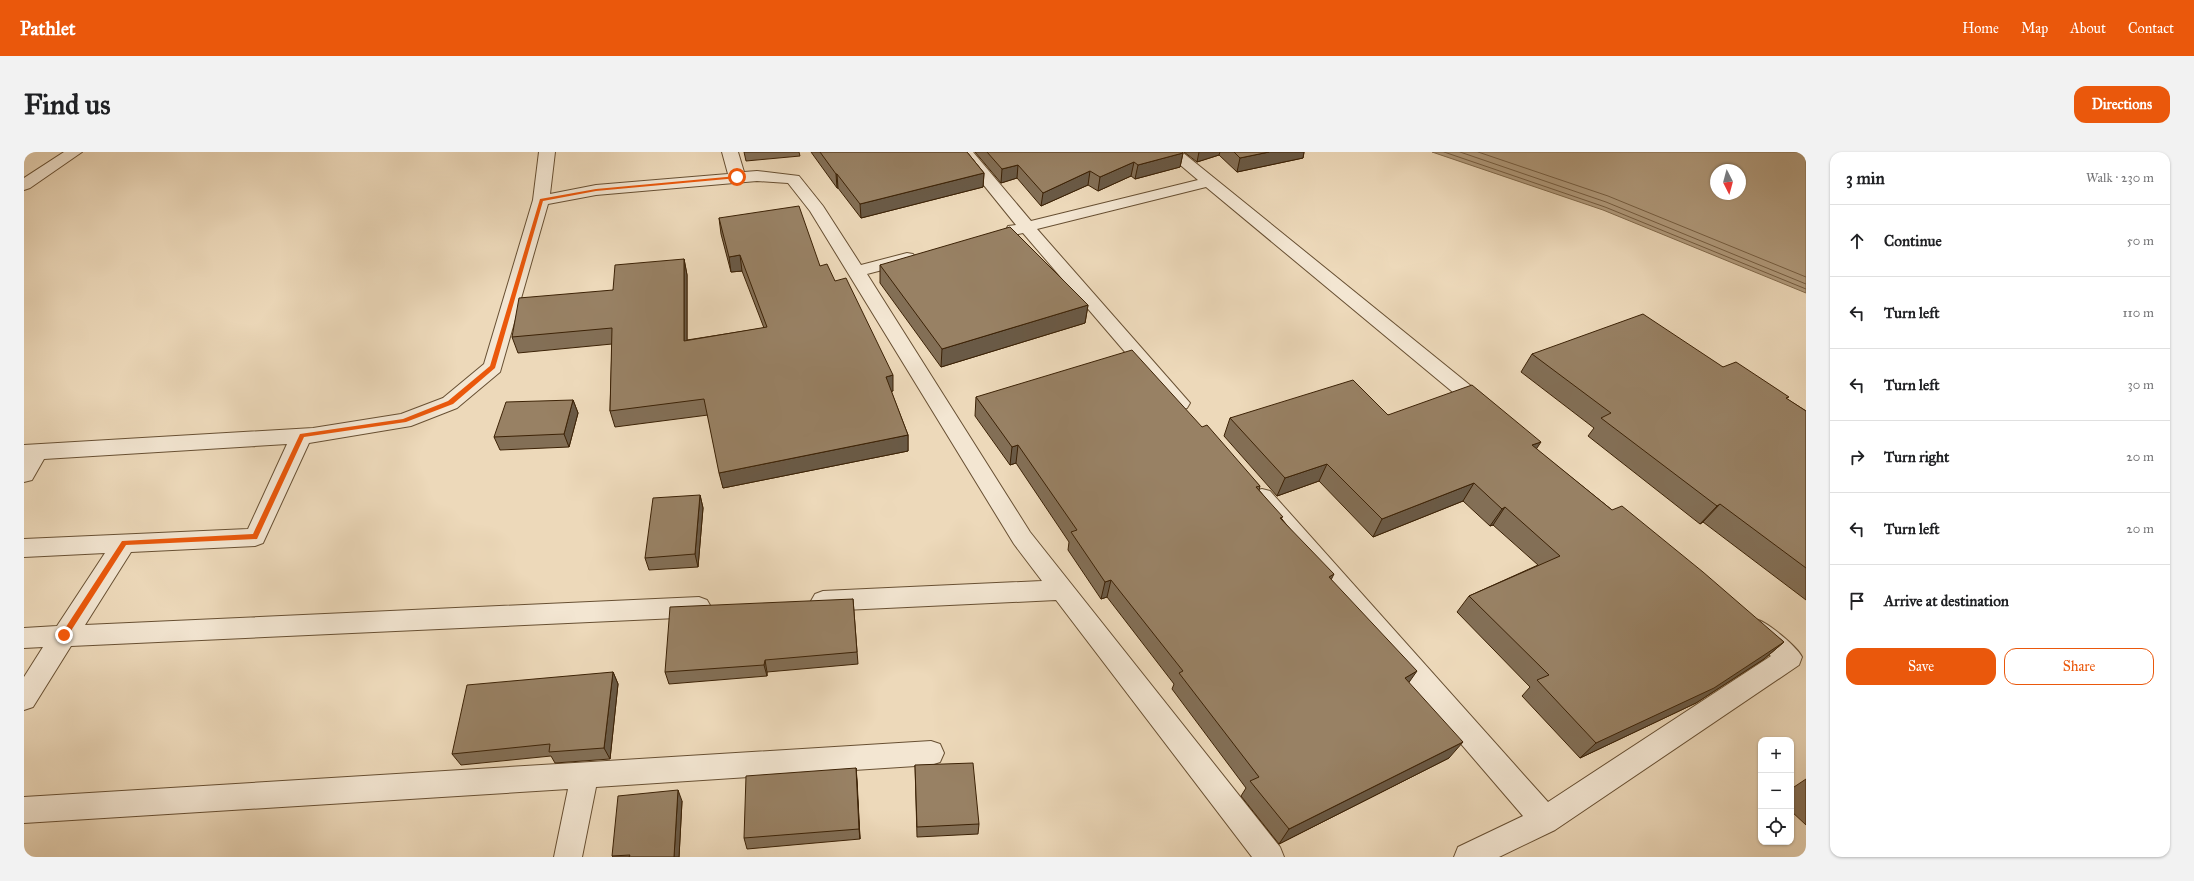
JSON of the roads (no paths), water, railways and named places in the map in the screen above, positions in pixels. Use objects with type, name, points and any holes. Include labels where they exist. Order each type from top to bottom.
[{"type":"street","points":[[24,186],[74,152]]},
{"type":"street","points":[[24,474],[31,453],[302,435],[404,421],[450,402],[493,367],[541,200],[548,152]]},
{"type":"street","points":[[730,152],[737,177]]},
{"type":"street","points":[[965,152],[1026,226],[1195,420]]},
{"type":"street","points":[[1173,152],[1499,420]]},
{"type":"street","points":[[541,200],[596,190],[737,177],[757,176],[792,179],[817,208],[1022,538],[1270,857]]},
{"type":"street","points":[[997,234],[1209,182]]},
{"type":"street","points":[[856,272],[923,254]]},
{"type":"street","points":[[24,548],[255,537],[302,435]]},
{"type":"street","points":[[1248,480],[1545,820]]},
{"type":"street","points":[[24,700],[124,543]]},
{"type":"street","points":[[798,602],[1062,590]]},
{"type":"street","points":[[24,638],[719,606]]},
{"type":"street","points":[[1468,857],[1545,820],[1790,657],[1740,617]]},
{"type":"street","points":[[24,810],[931,753]]},
{"type":"street","points":[[568,857],[585,775]]},
{"type":"water","points":[[1432,152],[1806,152],[1806,293],[1603,210]]}]
